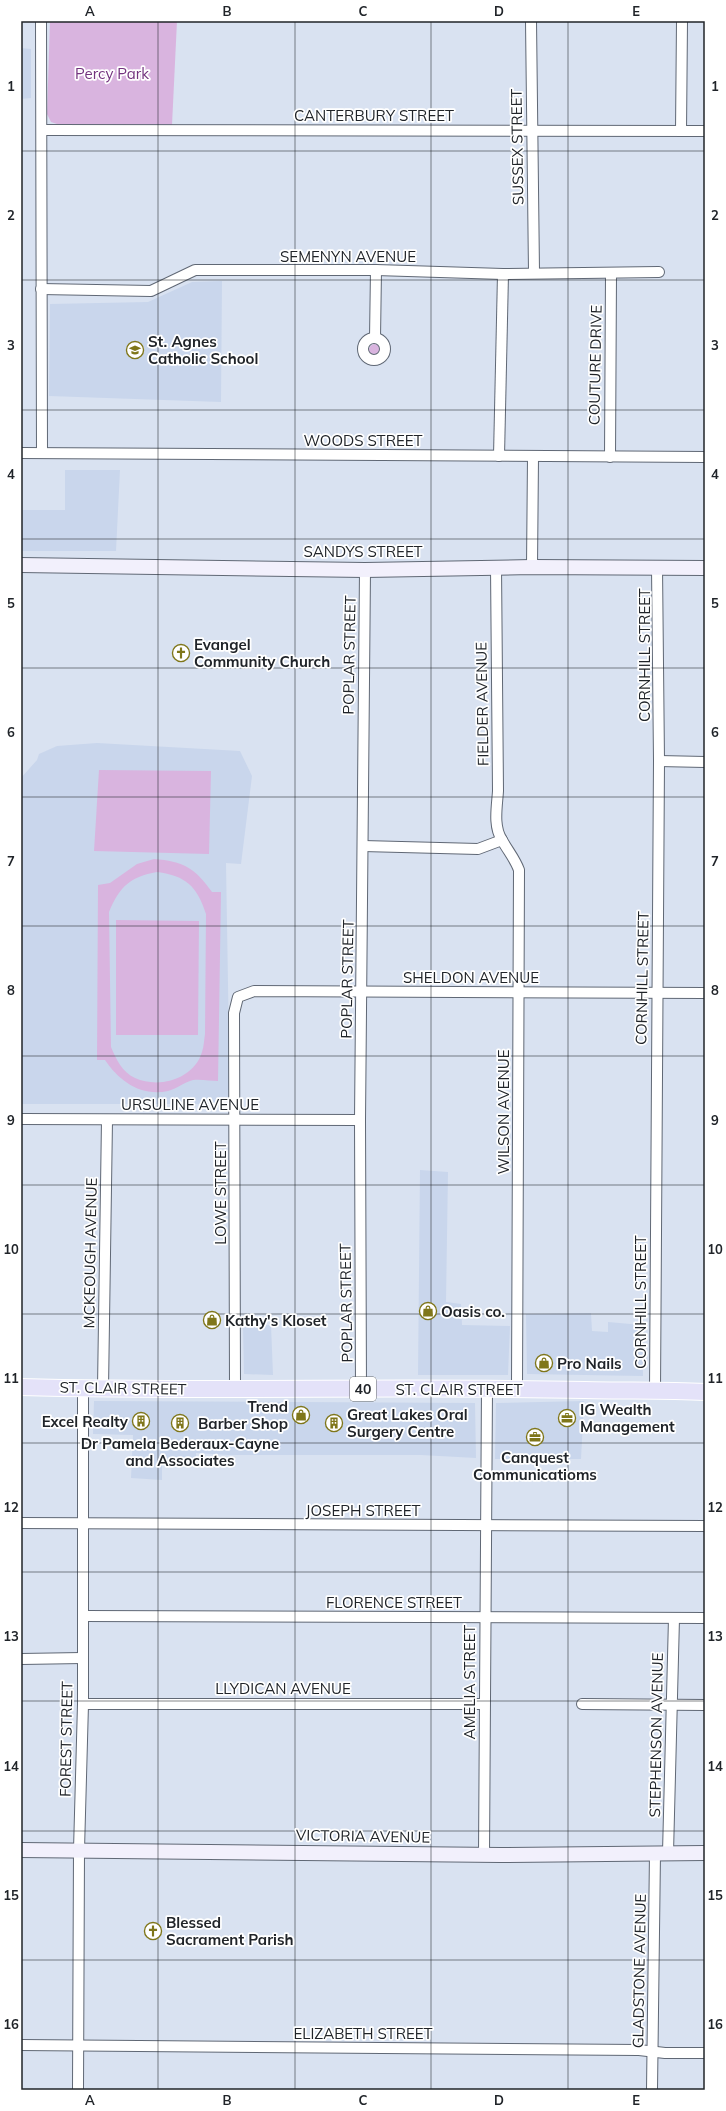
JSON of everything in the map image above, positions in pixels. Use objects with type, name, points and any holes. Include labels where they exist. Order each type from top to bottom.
[{"type":"main road","name":"ST. CLAIR STREET","points":[[21,1387],[164,1390],[235,1388],[517,1389],[655,1390],[705,1392]]},
{"type":"street","points":[[41,21],[42,453]]},
{"type":"street","name":"SUSSEX STREET","points":[[531,21],[531,130],[534,272]]},
{"type":"street","points":[[681,131],[682,21]]},
{"type":"street","name":"CANTERBURY STREET","points":[[42,130],[705,131]]},
{"type":"street","name":"SEMENYN AVENUE","points":[[41,289],[151,291],[195,270],[376,270],[503,274],[534,272],[611,274],[659,272]]},
{"type":"street","points":[[375,338],[376,270]]},
{"type":"street","points":[[499,456],[503,274]]},
{"type":"street","name":"COUTURE DRIVE","points":[[610,457],[611,274]]},
{"type":"street","name":"WOODS STREET","points":[[21,453],[705,457]]},
{"type":"street","points":[[532,567],[533,457]]},
{"type":"street","name":"SANDYS STREET","points":[[21,565],[365,570],[496,567],[705,568]]},
{"type":"street","name":"FIELDER AVENUE","points":[[496,567],[498,791],[496,822],[502,840]]},
{"type":"street","name":"CORNHILL STREET","points":[[655,1390],[659,761],[657,567]]},
{"type":"street","name":"POPLAR STREET","points":[[361,1389],[360,1120],[363,846],[362,758],[365,570]]},
{"type":"street","points":[[659,761],[705,762]]},
{"type":"street","points":[[363,846],[478,849],[502,840]]},
{"type":"street","name":"WILSON AVENUE","points":[[502,840],[514,857],[519,870],[517,1389]]},
{"type":"street","name":"SHELDON AVENUE","points":[[238,997],[254,991],[705,993]]},
{"type":"street","name":"LOWE STREET","points":[[235,1388],[234,1013],[238,997]]},
{"type":"street","name":"URSULINE AVENUE","points":[[21,1119],[360,1120]]},
{"type":"street","name":"MCKEOUGH AVENUE","points":[[103,1388],[107,1120]]},
{"type":"street","name":"FOREST STREET","points":[[78,2090],[79,1850],[83,1704],[83,1388]]},
{"type":"street","name":"AMELIA STREET","points":[[484,1855],[483,1704],[487,1389]]},
{"type":"street","name":"JOSEPH STREET","points":[[21,1523],[705,1526]]},
{"type":"street","name":"FLORENCE STREET","points":[[83,1616],[705,1618]]},
{"type":"street","name":"STEPHENSON AVENUE","points":[[662,1853],[672,1706],[674,1618]]},
{"type":"street","points":[[21,1658],[82,1658]]},
{"type":"street","name":"LLYDICAN AVENUE","points":[[83,1704],[483,1704]]},
{"type":"street","points":[[582,1704],[672,1706],[705,1705]]},
{"type":"street","name":"VICTORIA AVENUE","points":[[21,1850],[484,1855],[705,1854]]},
{"type":"street","name":"GLADSTONE AVENUE","points":[[652,2090],[662,1853]]},
{"type":"street","name":"ELIZABETH STREET","points":[[21,2045],[639,2050],[653,2052],[705,2053]]},
{"type":"shaded area","points":[[21,48],[31,49],[31,98],[21,99]]},
{"type":"shaded area","name":"St. Agnes Catholic School","points":[[222,281],[221,402],[49,396],[50,304],[148,302],[192,282]]},
{"type":"shaded area","points":[[65,470],[120,470],[116,551],[21,551],[21,510],[65,510]]},
{"type":"shaded area","points":[[97,743],[240,751],[252,776],[241,864],[226,863],[230,1104],[21,1104],[21,778],[37,760],[39,754],[57,746]]},
{"type":"shaded area","points":[[420,1170],[448,1172],[446,1302],[461,1304],[462,1325],[510,1326],[508,1375],[418,1375]]},
{"type":"shaded area","points":[[591,1313],[592,1331],[608,1332],[608,1322],[642,1325],[643,1376],[527,1374],[526,1314]]},
{"type":"shaded area","points":[[271,1325],[273,1375],[244,1374],[243,1326]]},
{"type":"shaded area","points":[[94,1401],[475,1403],[476,1458],[421,1455],[229,1455],[196,1453],[196,1462],[162,1463],[162,1480],[131,1478],[133,1435],[93,1434]]},
{"type":"shaded area","points":[[584,1401],[581,1459],[495,1459],[496,1403]]},
{"type":"green space","name":"Percy Park","points":[[50,21],[177,21],[172,125],[63,126],[51,122],[47,114]]},
{"type":"green space","points":[[377,344],[380,345],[380,355],[373,356],[370,355],[369,348],[370,345]]},
{"type":"green space","points":[[99,770],[211,771],[209,854],[94,851]]},
{"type":"green space","points":[[154,859],[181,864],[188,867],[200,877],[212,892],[221,892],[218,1081],[193,1080],[168,1091],[149,1092],[132,1086],[124,1081],[105,1060],[97,1060],[98,885],[110,883],[137,864]],"holes":[[[157,872],[176,876],[194,889],[199,896],[206,914],[205,1034],[202,1052],[192,1069],[184,1075],[174,1079],[165,1082],[154,1082],[135,1078],[126,1072],[117,1060],[111,1047],[109,912],[117,895],[133,880]]]},
{"type":"green space","points":[[116,920],[199,921],[198,1035],[116,1035]]},
{"type":"place","name":"St. Agnes Catholic School","points":[[135,350]]},
{"type":"place","name":"Evangel Community Church","points":[[181,653]]},
{"type":"place","name":"Oasis co.","points":[[428,1311]]},
{"type":"place","name":"Kathy's Kloset","points":[[212,1320]]},
{"type":"place","name":"Pro Nails","points":[[544,1363]]},
{"type":"place","name":"Trend Barber Shop","points":[[301,1415]]},
{"type":"place","name":"IG Wealth Management","points":[[567,1418]]},
{"type":"place","name":"Excel Realty","points":[[141,1421]]},
{"type":"place","name":"Dr Pamela Bederaux-Cayne and Associates","points":[[180,1423]]},
{"type":"place","name":"Great Lakes Oral Surgery Centre","points":[[334,1423]]},
{"type":"place","name":"Canquest Communicatioms","points":[[535,1437]]},
{"type":"place","name":"Blessed Sacrament Parish","points":[[153,1931]]}]
